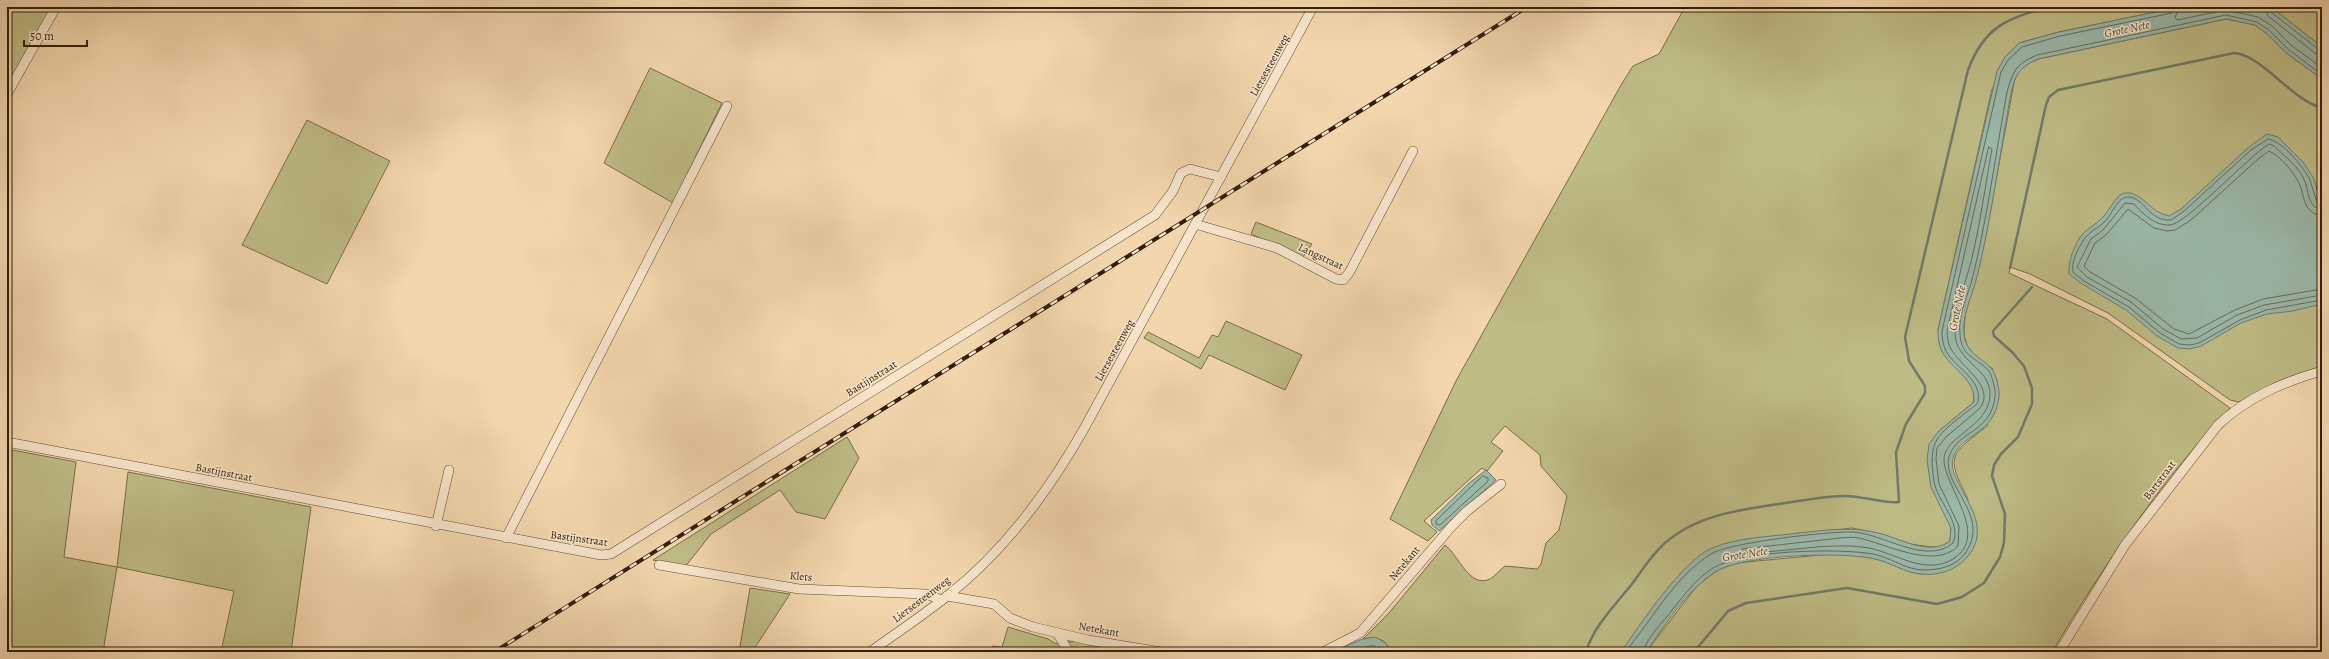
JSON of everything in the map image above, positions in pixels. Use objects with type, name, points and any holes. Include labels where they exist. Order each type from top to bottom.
[{"type":"street","points":[[7,94],[56,7]]},
{"type":"street","name":"Liersesteenweg","points":[[870,652],[945,598],[1002,546],[1045,493],[1079,438],[1314,7]]},
{"type":"street","points":[[506,538],[727,106]]},
{"type":"street","name":"Langstraat","points":[[1195,224],[1277,248],[1336,279],[1342,280],[1349,273],[1413,152]]},
{"type":"street","name":"Bastijnstraat","points":[[7,442],[436,526],[601,555],[611,554],[1155,215],[1173,191],[1181,173],[1190,169],[1221,177]]},
{"type":"street","name":"Bartstraat","points":[[2060,652],[2124,545],[2218,425],[2237,408],[2266,391],[2322,371]]},
{"type":"street","points":[[436,526],[449,470]]},
{"type":"street","name":"Netekant","points":[[1323,652],[1360,633],[1452,526],[1466,512],[1501,484]]},
{"type":"street","name":"Klets","points":[[659,565],[799,589],[926,594],[945,598]]},
{"type":"street","name":"Netekant","points":[[945,598],[994,604],[1010,618],[1020,623],[1057,634],[1161,652]]},
{"type":"street","points":[[1057,634],[1069,652]]},
{"type":"shaded area","points":[[7,7],[53,7],[7,88]]},
{"type":"shaded area","points":[[1685,7],[2180,7],[2059,32],[2019,43],[1992,89],[1938,330],[1973,389],[1974,402],[1939,431],[1945,513],[1951,528],[1950,541],[1942,547],[1932,547],[1910,544],[1881,534],[1852,528],[1741,540],[1630,640],[1621,652],[1390,652],[1383,641],[1372,638],[1363,639],[1389,613],[1445,545],[1450,549],[1470,575],[1483,581],[1490,579],[1505,566],[1537,569],[1541,564],[1546,543],[1559,530],[1567,496],[1541,466],[1540,455],[1505,426],[1491,442],[1503,451],[1487,471],[1482,468],[1424,521],[1437,532],[1428,541],[1390,519],[1456,381],[1621,85],[1633,66],[1659,54]]},
{"type":"shaded area","points":[[2271,7],[2322,7],[2322,47]]},
{"type":"shaded area","points":[[2226,19],[2255,25],[2266,33],[2285,52],[2322,79],[2322,108],[2318,108],[2319,140],[2322,161],[2322,366],[2281,380],[2239,402],[2230,400],[2108,313],[2030,274],[2010,267],[2009,273],[2107,319],[2230,408],[2180,465],[2134,525],[2052,652],[1646,652],[1696,587],[1716,571],[1735,563],[1832,554],[1852,554],[1877,559],[1920,574],[1939,573],[1968,499],[1956,473],[1954,464],[1955,457],[1965,443],[1987,426],[1993,369],[1977,358],[1967,346],[1964,334],[1965,315],[1985,240],[2015,77],[2023,66],[2038,59]]},
{"type":"shaded area","points":[[650,68],[722,103],[673,203],[604,163]]},
{"type":"shaded area","points":[[307,120],[390,161],[327,284],[242,245]]},
{"type":"shaded area","points":[[1256,222],[1312,244],[1303,257],[1251,234]]},
{"type":"shaded area","points":[[1226,321],[1302,355],[1285,390],[1209,355],[1201,369],[1144,338],[1148,332],[1199,358],[1212,335],[1218,337]]},
{"type":"shaded area","points":[[847,437],[859,458],[825,519],[796,512],[780,490],[711,534],[685,567],[653,560]]},
{"type":"shaded area","points":[[7,449],[76,462],[64,557],[117,567],[103,652],[7,652]]},
{"type":"shaded area","points":[[128,472],[311,507],[291,652],[221,652],[234,591],[117,567]]},
{"type":"shaded area","points":[[750,588],[790,594],[752,652],[739,652]]},
{"type":"shaded area","points":[[1008,627],[1048,639],[1056,644],[1076,641],[1140,652],[986,652],[993,646],[1002,647]]},
{"type":"shaded area","points":[[1369,645],[1378,647],[1382,652],[1347,652]]},
{"type":"water","name":"Grote Nete","points":[[2180,7],[2271,7],[2322,47],[2322,79],[2285,52],[2266,33],[2255,25],[2226,19],[2038,59],[2026,65],[2019,72],[2011,93],[1985,241],[1964,322],[1965,341],[1974,354],[1993,370],[1999,390],[1999,397],[1996,410],[1991,420],[1962,444],[1953,458],[1953,468],[1975,516],[1977,529],[1976,543],[1964,561],[1947,571],[1934,574],[1909,572],[1875,559],[1840,555],[1769,558],[1728,566],[1715,572],[1686,598],[1646,652],[1621,652],[1675,579],[1701,555],[1722,544],[1754,538],[1840,529],[1861,530],[1882,534],[1907,543],[1925,547],[1934,547],[1950,541],[1951,528],[1931,487],[1927,460],[1929,444],[1939,431],[1974,402],[1974,395],[1972,388],[1964,376],[1942,352],[1939,343],[1938,330],[1997,71],[2005,57],[2019,43],[2059,32]]},
{"type":"water","points":[[2267,134],[2278,137],[2303,162],[2313,177],[2322,205],[2322,304],[2293,311],[2267,314],[2241,323],[2201,346],[2190,349],[2178,348],[2157,336],[2126,310],[2082,284],[2069,274],[2071,256],[2079,239],[2084,232],[2104,216],[2120,195],[2130,193],[2140,197],[2152,208],[2169,216],[2181,209],[2249,147]]},
{"type":"water","points":[[1486,470],[1496,480],[1439,531],[1432,525],[1431,520],[1468,484]]},
{"type":"water","points":[[1375,637],[1386,643],[1390,652],[1382,652],[1373,645],[1347,652],[1331,652],[1363,639]]},
{"type":"waterway","points":[[1586,652],[1589,643],[1599,625],[1655,554],[1671,538],[1696,523],[1736,511],[1828,497],[1852,496],[1887,502],[1899,502],[1896,452],[1906,424],[1925,393],[1925,386],[1909,361],[1905,337],[1968,70],[1974,55],[1982,43],[1999,26],[2022,15],[2050,7]]},
{"type":"waterway","points":[[2318,7],[2322,10]]},
{"type":"waterway","points":[[2010,268],[2046,105],[2049,97],[2058,90],[2234,53],[2255,61],[2299,96],[2322,108]]},
{"type":"waterway","points":[[2322,115],[2322,140]]},
{"type":"waterway","points":[[1694,652],[1728,611],[1746,603],[1847,588],[1937,604],[1962,597],[1984,583],[2000,557],[2004,543],[2005,514],[1992,476],[1994,465],[2001,454],[2018,437],[2032,404],[2032,388],[2024,366],[2012,352],[1994,336],[1993,331],[2032,287]]},
{"type":"railway","points":[[494,652],[1527,7]]}]
